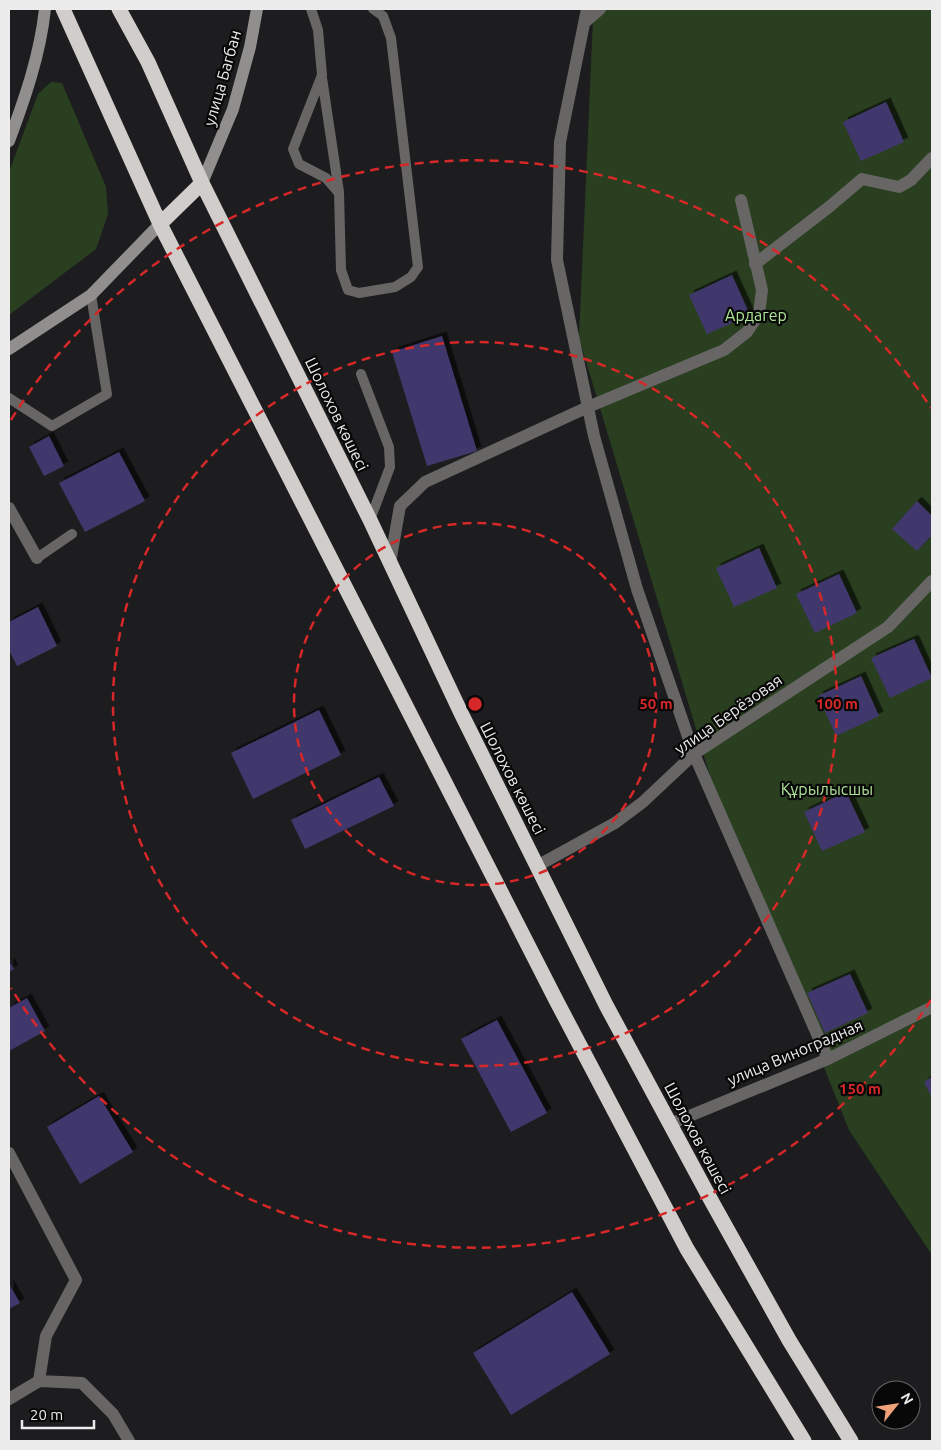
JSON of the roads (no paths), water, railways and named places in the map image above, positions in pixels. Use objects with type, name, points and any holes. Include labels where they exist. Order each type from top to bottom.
[{"type":"highway","points":[[63,9],[160,224],[551,991],[687,1249],[804,1441]]},
{"type":"highway","name":"Шолохов көшесі","points":[[119,9],[148,62],[202,183],[370,520],[462,715],[606,1005],[784,1331],[851,1441]]},
{"type":"highway","points":[[160,224],[202,183]]},
{"type":"street","points":[[9,141],[27,92],[43,30],[45,9]]},
{"type":"street","name":"улица Багбан","points":[[202,183],[233,109],[250,47],[257,9]]},
{"type":"street","points":[[587,9],[560,142],[556,260],[594,436],[637,589],[694,754],[828,1059]]},
{"type":"street","points":[[584,24],[600,9]]},
{"type":"street","points":[[755,264],[862,179],[899,187],[911,180],[932,158]]},
{"type":"street","points":[[390,563],[400,506],[425,482],[588,407],[724,350],[747,332],[759,314],[762,290],[741,200]]},
{"type":"street","points":[[9,349],[91,295],[160,224]]},
{"type":"street","points":[[9,508],[37,558]]},
{"type":"street","name":"улица Берёзовая","points":[[537,866],[615,823],[643,802],[694,754],[888,627],[932,581]]},
{"type":"street","name":"улица Виноградная","points":[[670,1124],[828,1059],[932,1007]]},
{"type":"street","points":[[9,1153],[76,1280],[46,1336],[39,1381]]},
{"type":"street","points":[[9,1398],[39,1381],[82,1383],[114,1414],[129,1441]]},
{"type":"lane","points":[[311,9],[318,30],[322,75],[339,193],[342,270],[348,290],[359,293],[395,287],[411,277],[418,266],[391,38],[383,16],[373,9]]},
{"type":"lane","points":[[322,75],[293,149],[299,164],[326,178],[339,193]]},
{"type":"lane","points":[[9,398],[52,426],[107,394],[91,295]]},
{"type":"lane","points":[[361,374],[389,447],[390,467],[370,520]]},
{"type":"lane","points":[[37,558],[72,534]]},
{"type":"park label","name":"Ардагер","points":[[756,315]]},
{"type":"park label","name":"Құрылысшы","points":[[827,789]]}]
